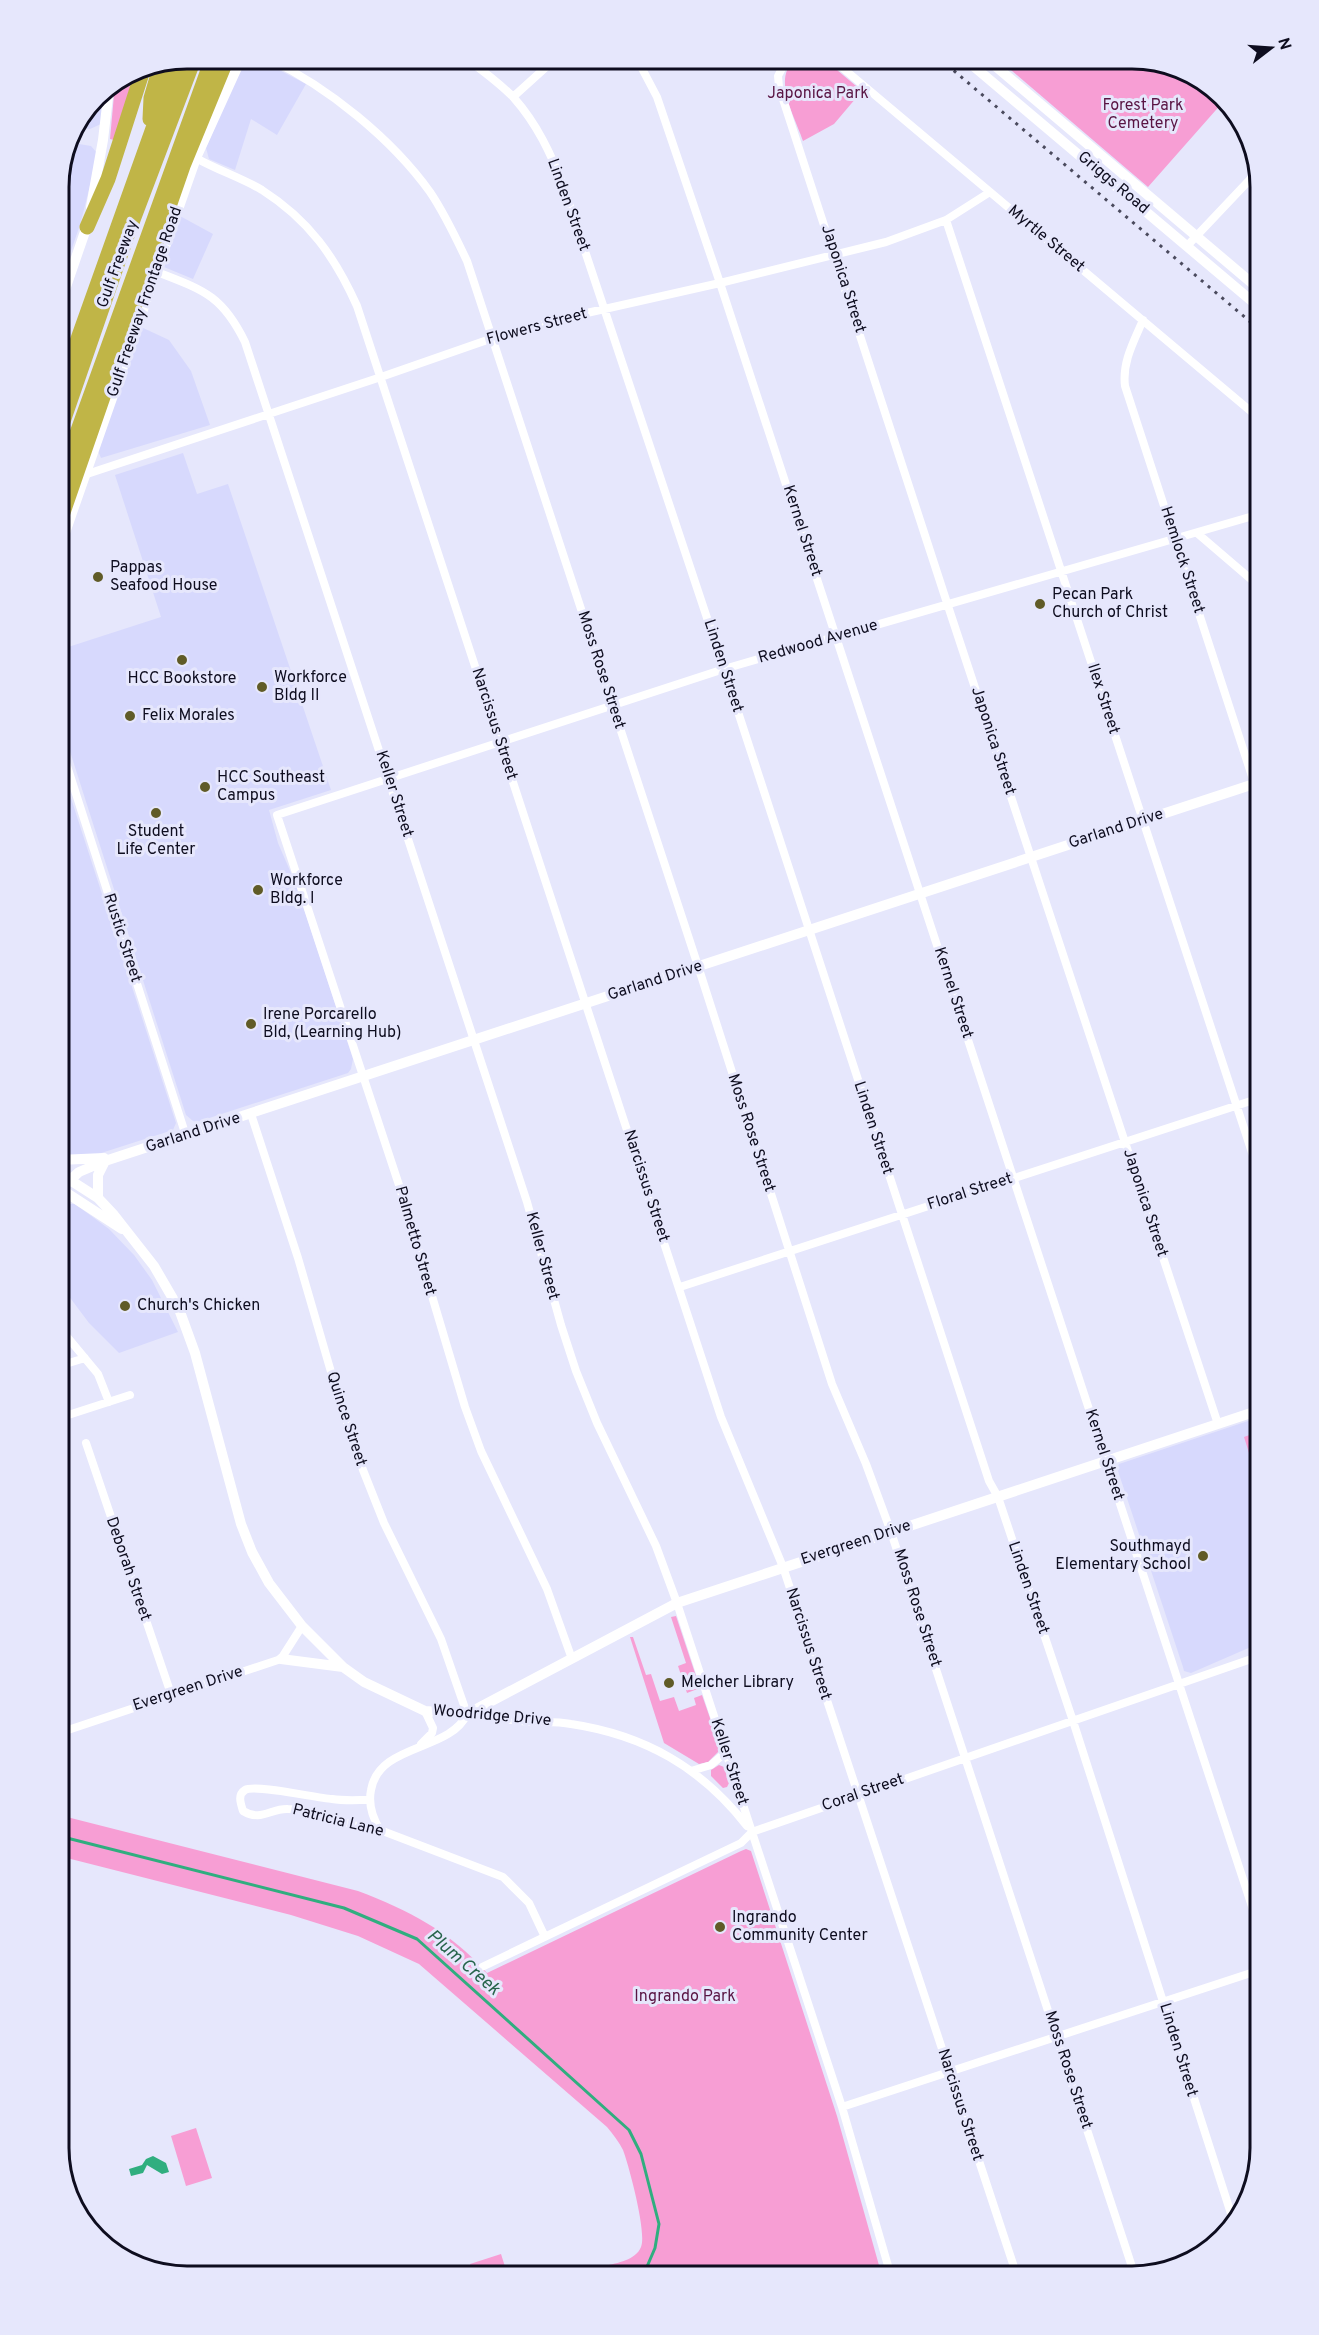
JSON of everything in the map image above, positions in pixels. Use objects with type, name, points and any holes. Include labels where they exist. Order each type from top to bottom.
[{"type":"highway","name":"Gulf Freeway","points":[[69,404],[128,232],[190,69]]},
{"type":"highway","name":"Gulf Freeway","points":[[69,455],[208,69]]},
{"type":"highway","points":[[69,495],[183,166],[223,69]]},
{"type":"highway","name":"Gulf Freeway","points":[[69,363],[173,70]]},
{"type":"highway","points":[[149,135],[151,98],[158,73]]},
{"type":"highway","points":[[87,227],[108,179],[141,79]]},
{"type":"main road","name":"Gulf Freeway Frontage Road","points":[[69,520],[196,158],[236,69]]},
{"type":"main road","name":"Griggs Road","points":[[978,69],[1250,300]]},
{"type":"main road","name":"Griggs Road","points":[[999,69],[1250,282]]},
{"type":"main road","points":[[69,279],[87,227],[103,140],[108,99]]},
{"type":"main road","points":[[1049,129],[1058,119]]},
{"type":"main road","name":"Garland Drive","points":[[70,1179],[79,1172],[110,1160],[921,895],[1031,856],[1250,787]]},
{"type":"main road","points":[[69,1160],[110,1160]]},
{"type":"main road","points":[[98,1198],[98,1175],[110,1160]]},
{"type":"main road","name":"Woodridge Drive","points":[[70,1179],[98,1198],[114,1215],[154,1266],[179,1309],[195,1353],[241,1524],[252,1552],[268,1582],[302,1626],[343,1667],[364,1682],[425,1710],[466,1714]]},
{"type":"main road","name":"Woodridge Drive","points":[[69,1198],[125,1231]]},
{"type":"main road","name":"Evergreen Drive","points":[[466,1714],[677,1604],[1250,1413]]},
{"type":"main road","points":[[281,1659],[343,1667]]},
{"type":"street","name":"Moss Rose Street","points":[[290,69],[327,92],[414,171],[431,193],[456,236],[467,261],[832,1384],[866,1464],[891,1532],[1132,2266]]},
{"type":"street","name":"Linden Street","points":[[479,69],[513,97],[531,119],[554,164],[724,669],[989,1482],[998,1497],[1073,1721],[1231,2212]]},
{"type":"street","points":[[513,97],[544,69]]},
{"type":"street","name":"Kernel Street","points":[[642,69],[657,97],[837,635],[1250,1899]]},
{"type":"street","name":"Japonica Street","points":[[782,69],[778,76],[779,87],[1218,1424]]},
{"type":"street","name":"Myrtle Street","points":[[844,69],[1250,411]]},
{"type":"street","name":"Narcissus Street","points":[[196,158],[261,189],[290,211],[317,236],[342,274],[357,306],[721,1417],[783,1567],[1014,2266]]},
{"type":"street","points":[[1187,246],[1250,180]]},
{"type":"street","name":"Flowers Street","points":[[84,475],[493,338],[568,317],[720,284],[886,242],[946,220],[990,192]]},
{"type":"street","name":"Ilex Street","points":[[946,220],[1250,1146]]},
{"type":"street","name":"Keller Street","points":[[157,272],[198,288],[223,306],[236,323],[245,342],[527,1202],[576,1371],[597,1423],[656,1546],[677,1604],[842,2108],[888,2266]]},
{"type":"street","name":"Hemlock Street","points":[[1143,320],[1125,363],[1123,375],[1125,386],[1174,538],[1250,758]]},
{"type":"street","points":[[1061,572],[1250,517]]},
{"type":"street","points":[[1197,533],[1250,578]]},
{"type":"street","name":"Redwood Avenue","points":[[278,815],[724,669],[1061,572]]},
{"type":"street","name":"Rustic Street","points":[[69,772],[186,1136]]},
{"type":"street","name":"Palmetto Street","points":[[278,815],[399,1185],[465,1407],[481,1451],[547,1589],[572,1659]]},
{"type":"street","name":"Floral Street","points":[[680,1287],[1250,1101]]},
{"type":"street","name":"Quince Street","points":[[251,1114],[298,1258],[335,1387],[363,1470],[384,1523],[441,1639],[466,1714]]},
{"type":"street","points":[[69,1339],[98,1374],[109,1402]]},
{"type":"street","points":[[69,1363],[85,1358]]},
{"type":"street","points":[[69,1415],[129,1395]]},
{"type":"street","name":"Deborah Street","points":[[86,1443],[171,1694]]},
{"type":"street","points":[[281,1659],[302,1626]]},
{"type":"street","name":"Evergreen Drive","points":[[69,1729],[281,1659]]},
{"type":"street","name":"Coral Street","points":[[482,1967],[741,1843],[752,1832],[1250,1660]]},
{"type":"street","points":[[380,1830],[372,1814],[369,1800],[372,1783],[385,1766],[420,1745],[432,1733],[425,1710]]},
{"type":"street","points":[[420,1745],[441,1739],[463,1722],[466,1714]]},
{"type":"street","name":"Woodridge Drive","points":[[466,1714],[570,1724],[603,1730],[637,1740],[670,1755],[691,1771],[730,1804],[752,1832]]},
{"type":"street","points":[[691,1771],[711,1765],[726,1752]]},
{"type":"street","name":"Patricia Lane","points":[[369,1800],[333,1800],[261,1788],[248,1789],[242,1793],[240,1801],[243,1811],[251,1816],[285,1808],[306,1811],[365,1829],[380,1830],[503,1877],[529,1903],[545,1937]]},
{"type":"street","points":[[842,2108],[1250,1973]]},
{"type":"shaded area","points":[[240,69],[277,69],[306,84],[277,135],[251,119],[235,170],[209,159],[206,148]]},
{"type":"shaded area","points":[[103,104],[101,124],[90,129],[85,128]]},
{"type":"shaded area","points":[[77,144],[91,146],[97,153],[80,225],[69,256],[69,179]]},
{"type":"shaded area","points":[[180,216],[213,234],[193,279],[164,267]]},
{"type":"shaded area","points":[[141,327],[169,340],[191,371],[210,425],[101,458],[98,451]]},
{"type":"shaded area","name":"HCC Southeast Campus","points":[[183,453],[197,494],[228,484],[331,790],[269,810],[278,843],[297,887],[353,1059],[351,1069],[348,1073],[197,1122],[186,1115],[69,748],[69,647],[161,617],[115,475]]},
{"type":"shaded area","points":[[69,792],[176,1123],[173,1130],[95,1155],[69,1156]]},
{"type":"shaded area","points":[[75,1204],[109,1229],[134,1255],[152,1280],[178,1332],[119,1353],[89,1323],[69,1296],[69,1205]]},
{"type":"shaded area","name":"Southmayd Elementary School","points":[[1250,1420],[1250,1647],[1191,1673],[1184,1671],[1117,1468],[1119,1464]]},
{"type":"shaded area","points":[[153,2156],[166,2163],[169,2172],[162,2174],[147,2165],[143,2173],[131,2176],[129,2169],[142,2165],[146,2159]]},
{"type":"green space","name":"Japonica Park","points":[[788,69],[836,69],[862,91],[834,124],[803,141],[787,98],[785,76]]},
{"type":"green space","name":"Forest Park Cemetery","points":[[1010,69],[1155,71],[1184,81],[1210,98],[1219,107],[1148,187]]},
{"type":"green space","points":[[131,83],[114,140],[110,139],[114,94]]},
{"type":"green space","points":[[1250,1435],[1250,1456],[1244,1437]]},
{"type":"green space","points":[[676,1616],[700,1688],[687,1693],[678,1666],[686,1663],[671,1617]]},
{"type":"green space","points":[[630,1637],[633,1637],[646,1675],[651,1674],[660,1701],[674,1697],[679,1711],[696,1705],[694,1698],[702,1695],[719,1744],[719,1751],[708,1762],[699,1764],[664,1743]]},
{"type":"green space","points":[[719,1765],[724,1767],[729,1783],[727,1787],[723,1788],[711,1776],[711,1770]]},
{"type":"green space","name":"Ingrando Park","points":[[69,1818],[358,1891],[427,1923],[458,1945],[487,1973],[741,1851],[746,1849],[751,1851],[837,2116],[879,2266],[605,2266],[635,2255],[641,2247],[642,2239],[640,2214],[626,2158],[620,2144],[607,2127],[419,1964],[358,1936],[291,1915],[69,1859]]},
{"type":"green space","points":[[196,2128],[212,2178],[186,2186],[171,2136]]},
{"type":"green space","points":[[501,2254],[505,2266],[471,2266],[470,2264]]},
{"type":"waterway","name":"Plum Creek","points":[[69,1839],[344,1908],[417,1939],[629,2130],[641,2154],[659,2224],[655,2248],[647,2266]]},
{"type":"railway","points":[[952,69],[1250,322]]},
{"type":"place","name":"Pappas Seafood House","points":[[98,577]]},
{"type":"place","name":"Pecan Park Church of Christ","points":[[1040,604]]},
{"type":"place","name":"HCC Bookstore","points":[[182,660]]},
{"type":"place","name":"Workforce Bldg II","points":[[262,687]]},
{"type":"place","name":"Felix Morales","points":[[130,716]]},
{"type":"place","name":"HCC Southeast Campus","points":[[205,787]]},
{"type":"place","name":"Student Life Center","points":[[156,813]]},
{"type":"place","name":"Workforce Bldg. I","points":[[258,890]]},
{"type":"place","name":"Irene Porcarello Bld, (Learning Hub)","points":[[251,1024]]},
{"type":"place","name":"Church's Chicken","points":[[125,1306]]},
{"type":"place","name":"Southmayd Elementary School","points":[[1203,1556]]},
{"type":"place","name":"Melcher Library","points":[[669,1683]]},
{"type":"place","name":"Ingrando Community Center","points":[[720,1927]]}]
